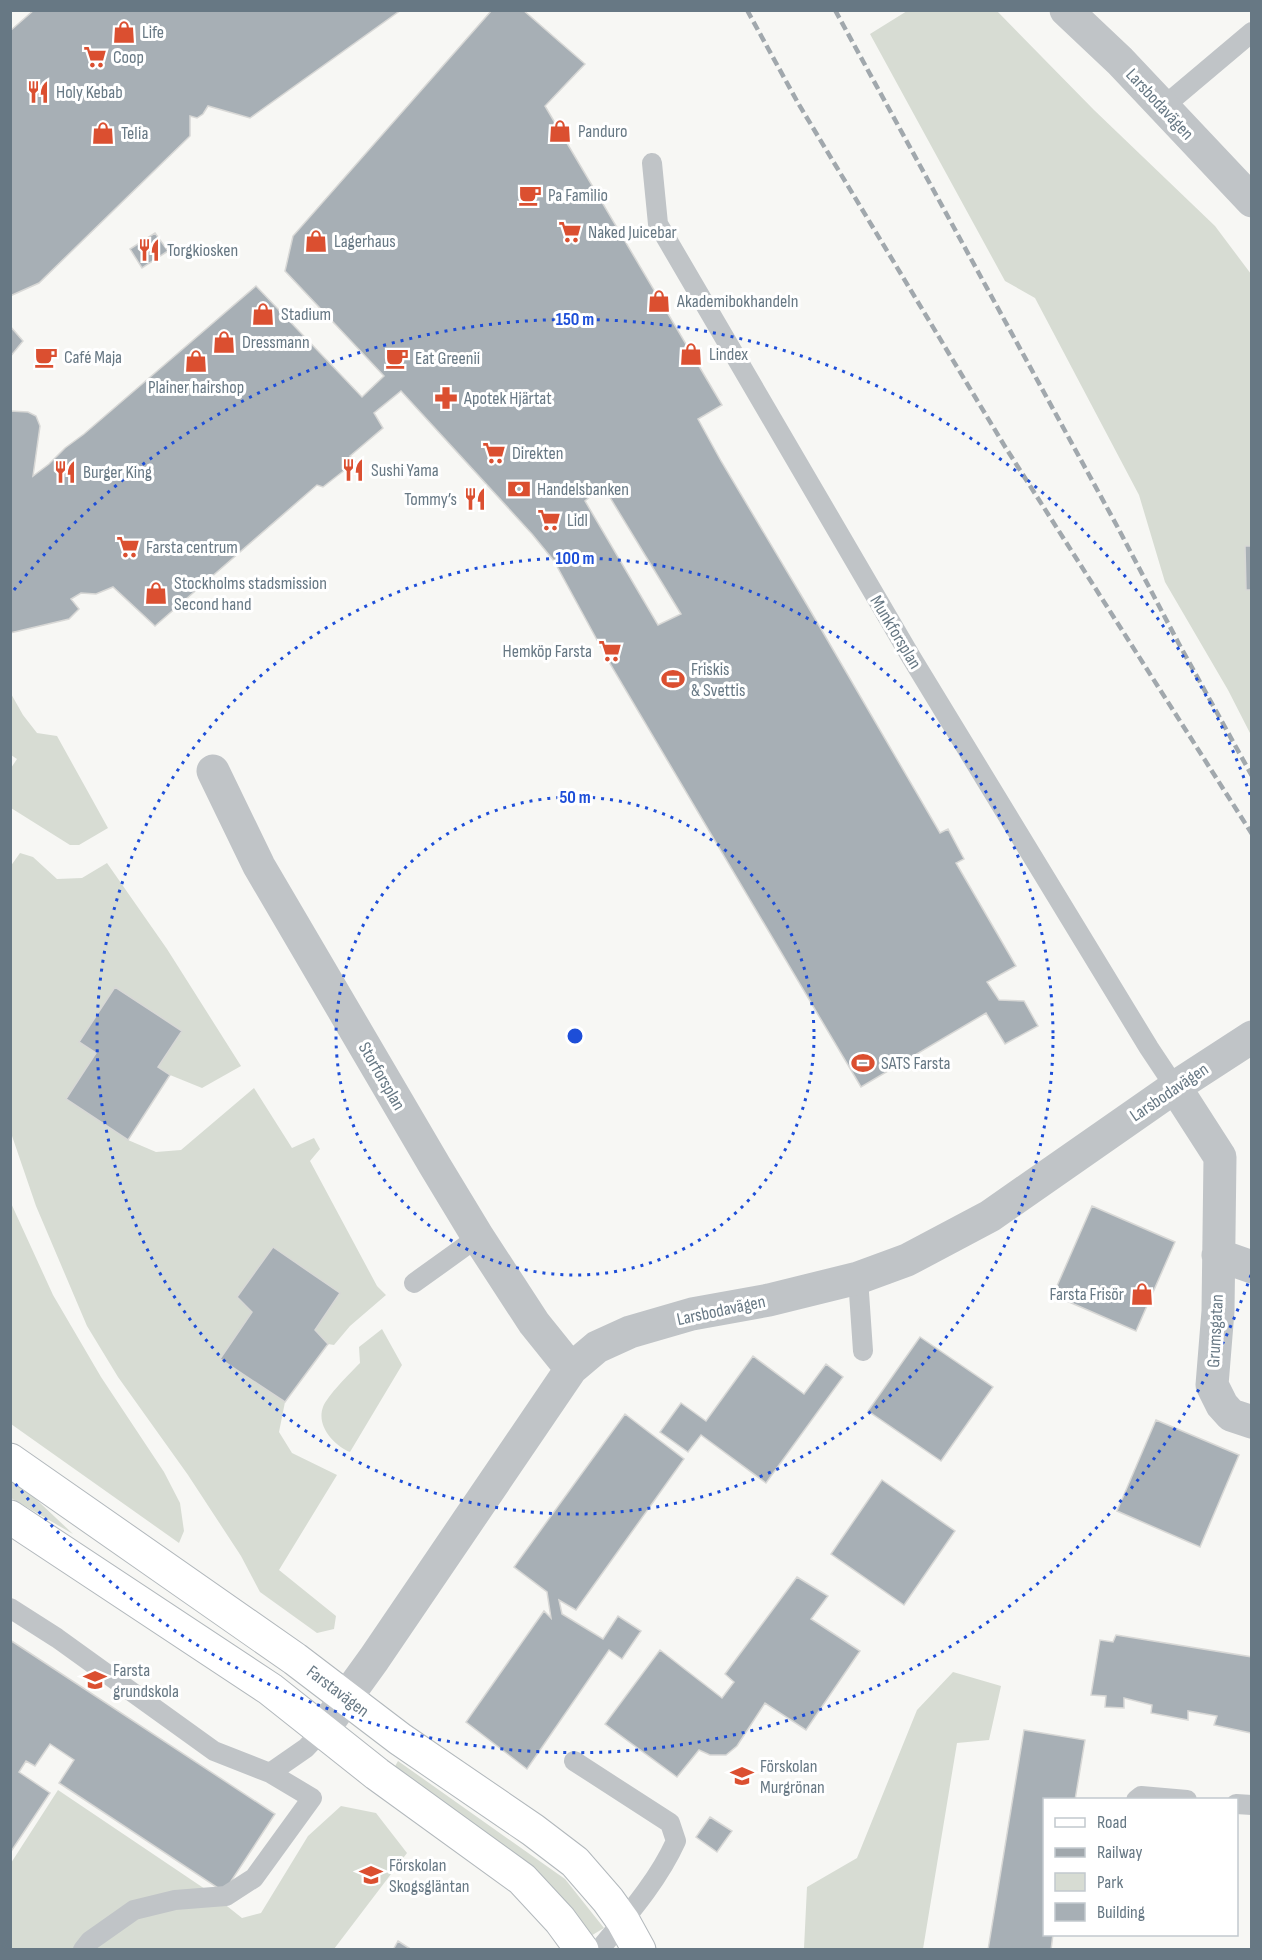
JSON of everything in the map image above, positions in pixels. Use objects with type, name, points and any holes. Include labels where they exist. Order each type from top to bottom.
[{"type":"street","name":"Larsbodavägen","points":[[1066,10],[1120,61],[1251,201]]},
{"type":"street","name":"Storforsplan","points":[[213,771],[259,866],[478,1237],[534,1323],[571,1369]]},
{"type":"street","name":"Larsbodavägen","points":[[322,1731],[571,1369],[597,1347],[630,1332],[692,1314],[769,1300],[858,1278],[907,1260],[990,1216],[1251,1037]]},
{"type":"street","name":"Grumsgatan","points":[[1175,1087],[1220,1157],[1218,1311],[1212,1385],[1222,1405],[1231,1415],[1251,1422]]},
{"type":"street","points":[[1218,1255],[1251,1267]]},
{"type":"street","name":"Farstavägen","points":[[10,1460],[295,1659],[400,1739],[533,1830],[575,1862],[608,1900],[639,1950]]},
{"type":"street","points":[[10,1517],[270,1689],[377,1774],[522,1879],[560,1920],[582,1950]]},
{"type":"lane","points":[[1163,107],[1251,32]]},
{"type":"lane","name":"Munkforsplan","points":[[652,162],[658,224],[911,657],[1175,1087]]},
{"type":"lane","points":[[414,1283],[478,1237]]},
{"type":"lane","points":[[858,1278],[863,1351]]},
{"type":"lane","points":[[10,1608],[57,1638],[213,1751],[270,1773],[312,1798],[254,1878],[226,1896],[175,1900],[134,1910],[90,1941],[83,1950]]},
{"type":"lane","points":[[270,1773],[306,1748],[322,1731]]},
{"type":"lane","points":[[574,1761],[670,1823],[676,1841],[667,1860],[599,1950]]},
{"type":"lane","points":[[1138,1798],[1141,1796],[1164,1798]]},
{"type":"green space","points":[[907,11],[997,11],[1094,110],[1215,226],[1251,274],[1251,735],[1228,690],[1165,582],[1139,495],[1035,298],[1005,281],[870,34]]},
{"type":"green space","points":[[10,692],[37,733],[57,736],[108,828],[79,845],[70,845],[11,808],[11,768],[17,759],[11,755]]},
{"type":"green space","points":[[20,853],[33,857],[57,879],[82,878],[107,863],[167,949],[241,1066],[202,1088],[170,1075],[158,1067],[181,1030],[115,987],[79,1042],[96,1053],[66,1099],[128,1140],[156,1152],[181,1150],[254,1088],[292,1148],[314,1138],[320,1149],[310,1161],[377,1286],[386,1295],[350,1326],[334,1345],[328,1344],[315,1330],[340,1293],[273,1247],[237,1297],[252,1312],[220,1359],[285,1402],[279,1432],[292,1453],[337,1475],[279,1570],[336,1616],[334,1629],[317,1633],[260,1592],[241,1556],[188,1475],[118,1377],[87,1326],[36,1206],[11,1133],[10,867]]},
{"type":"green space","points":[[10,1201],[53,1295],[101,1377],[164,1472],[180,1503],[184,1531],[179,1543],[11,1424]]},
{"type":"green space","points":[[382,1329],[402,1365],[350,1452],[338,1445],[328,1434],[321,1414],[325,1402],[360,1363],[359,1347]]},
{"type":"green space","points":[[10,1479],[22,1486],[73,1534],[11,1498]]},
{"type":"green space","points":[[953,1672],[1001,1686],[989,1740],[957,1743],[923,1949],[804,1948],[807,1887],[857,1858],[917,1710]]},
{"type":"green space","points":[[398,1761],[565,1879],[604,1928],[589,1937],[394,1768]]},
{"type":"green space","points":[[58,1790],[208,1891],[242,1918],[261,1913],[308,1836],[341,1806],[376,1813],[407,1853],[334,1949],[11,1950],[11,1863]]},
{"type":"building","points":[[34,10],[401,10],[250,118],[208,106],[197,118],[190,116],[190,136],[39,283],[10,296],[10,31]]},
{"type":"building","name":"Farsta centrum","points":[[492,10],[523,10],[585,64],[545,106],[722,405],[698,419],[721,461],[940,833],[948,829],[964,859],[956,863],[1016,966],[987,982],[999,1000],[1024,1001],[1038,1026],[1005,1044],[986,1013],[861,1087],[609,662],[554,561],[401,391],[374,413],[383,428],[350,456],[355,462],[323,487],[317,485],[155,626],[113,587],[96,594],[81,593],[71,599],[79,609],[69,619],[10,633],[10,411],[28,412],[36,416],[40,426],[33,476],[256,286],[362,397],[384,376],[285,271],[293,236]],"holes":[[[603,486],[681,614],[658,625],[585,501]]]},
{"type":"building","name":"Torgkiosken","points":[[155,233],[168,251],[142,268],[130,249]]},
{"type":"building","points":[[10,326],[23,341],[10,357]]},
{"type":"building","points":[[1245,546],[1252,546],[1252,590],[1246,590]]},
{"type":"building","points":[[115,987],[182,1031],[158,1067],[170,1075],[128,1140],[66,1099],[96,1053],[79,1042]]},
{"type":"building","points":[[1092,1206],[1175,1242],[1136,1331],[1053,1295]]},
{"type":"building","points":[[273,1247],[340,1293],[315,1330],[328,1344],[285,1402],[220,1359],[252,1312],[237,1297]]},
{"type":"building","points":[[920,1337],[993,1387],[941,1461],[868,1411]]},
{"type":"building","points":[[753,1356],[804,1394],[826,1364],[843,1377],[766,1483],[701,1435],[688,1452],[660,1432],[681,1403],[706,1421]]},
{"type":"building","points":[[625,1414],[684,1459],[576,1610],[559,1600],[562,1614],[603,1639],[618,1616],[641,1631],[622,1659],[609,1650],[527,1769],[466,1722],[544,1611],[551,1618],[547,1592],[514,1567]]},
{"type":"building","points":[[1156,1420],[1239,1455],[1200,1547],[1117,1511]]},
{"type":"building","points":[[882,1480],[955,1531],[904,1605],[831,1554]]},
{"type":"building","points":[[797,1577],[828,1596],[811,1619],[860,1651],[806,1730],[765,1703],[737,1746],[726,1755],[710,1755],[699,1750],[677,1777],[605,1724],[660,1650],[722,1698],[734,1682],[725,1674]]},
{"type":"building","points":[[1116,1635],[1252,1657],[1251,1733],[1214,1725],[1217,1716],[1188,1711],[1188,1720],[1151,1713],[1152,1705],[1124,1698],[1124,1708],[1105,1707],[1106,1696],[1091,1695],[1100,1640],[1113,1642]]},
{"type":"building","points":[[10,1640],[275,1814],[224,1892],[59,1783],[74,1760],[50,1744],[35,1766],[26,1761],[19,1772],[50,1793],[10,1853]]},
{"type":"building","points":[[1024,1730],[1085,1740],[1075,1798],[1043,1798],[1043,1936],[1053,1936],[1051,1950],[988,1950]]},
{"type":"building","points":[[710,1817],[732,1831],[717,1852],[696,1837]]},
{"type":"building","points":[[398,1941],[412,1950],[393,1950]]},
{"type":"railway","points":[[747,10],[798,103],[1004,445],[1252,834]]},
{"type":"railway","points":[[835,10],[1252,776]]},
{"type":"place","name":"Life","points":[[124,32]]},
{"type":"place","name":"Coop","points":[[95,57]]},
{"type":"place","name":"Holy Kebab","points":[[38,92]]},
{"type":"place","name":"Panduro","points":[[560,131]]},
{"type":"place","name":"Telia","points":[[103,133]]},
{"type":"place","name":"Pa Familio","points":[[530,195]]},
{"type":"place","name":"Naked Juicebar","points":[[570,232]]},
{"type":"place","name":"Lagerhaus","points":[[316,241]]},
{"type":"place","name":"Torgkiosken","points":[[149,250]]},
{"type":"place","name":"Akademibokhandeln","points":[[659,301]]},
{"type":"place","name":"Stadium","points":[[263,314]]},
{"type":"place","name":"Dressmann","points":[[224,342]]},
{"type":"place","name":"Lindex","points":[[691,354]]},
{"type":"place","name":"Café Maja","points":[[46,357]]},
{"type":"place","name":"Eat Greenii","points":[[397,358]]},
{"type":"place","name":"Plainer hairshop","points":[[196,361]]},
{"type":"place","name":"Apotek Hjärtat","points":[[446,398]]},
{"type":"place","name":"Direkten","points":[[494,453]]},
{"type":"place","name":"Sushi Yama","points":[[353,470]]},
{"type":"place","name":"Burger King","points":[[65,472]]},
{"type":"place","name":"Handelsbanken","points":[[519,489]]},
{"type":"place","name":"Tommy’s","points":[[475,499]]},
{"type":"place","name":"Lidl","points":[[549,520]]},
{"type":"place","name":"Farsta centrum","points":[[128,547]]},
{"type":"place","name":"Stockholms stadsmission Second hand","points":[[156,593]]},
{"type":"place","name":"Hemköp Farsta","points":[[610,651]]},
{"type":"place","name":"Friskis & Svettis","points":[[673,679]]},
{"type":"place","name":"SATS Farsta","points":[[863,1063]]},
{"type":"place","name":"Farsta Frisör","points":[[1142,1294]]},
{"type":"place","name":"Farsta grundskola","points":[[95,1680]]},
{"type":"place","name":"Förskolan Murgrönan","points":[[742,1776]]},
{"type":"place","name":"Förskolan Skogsgläntan","points":[[371,1875]]}]
